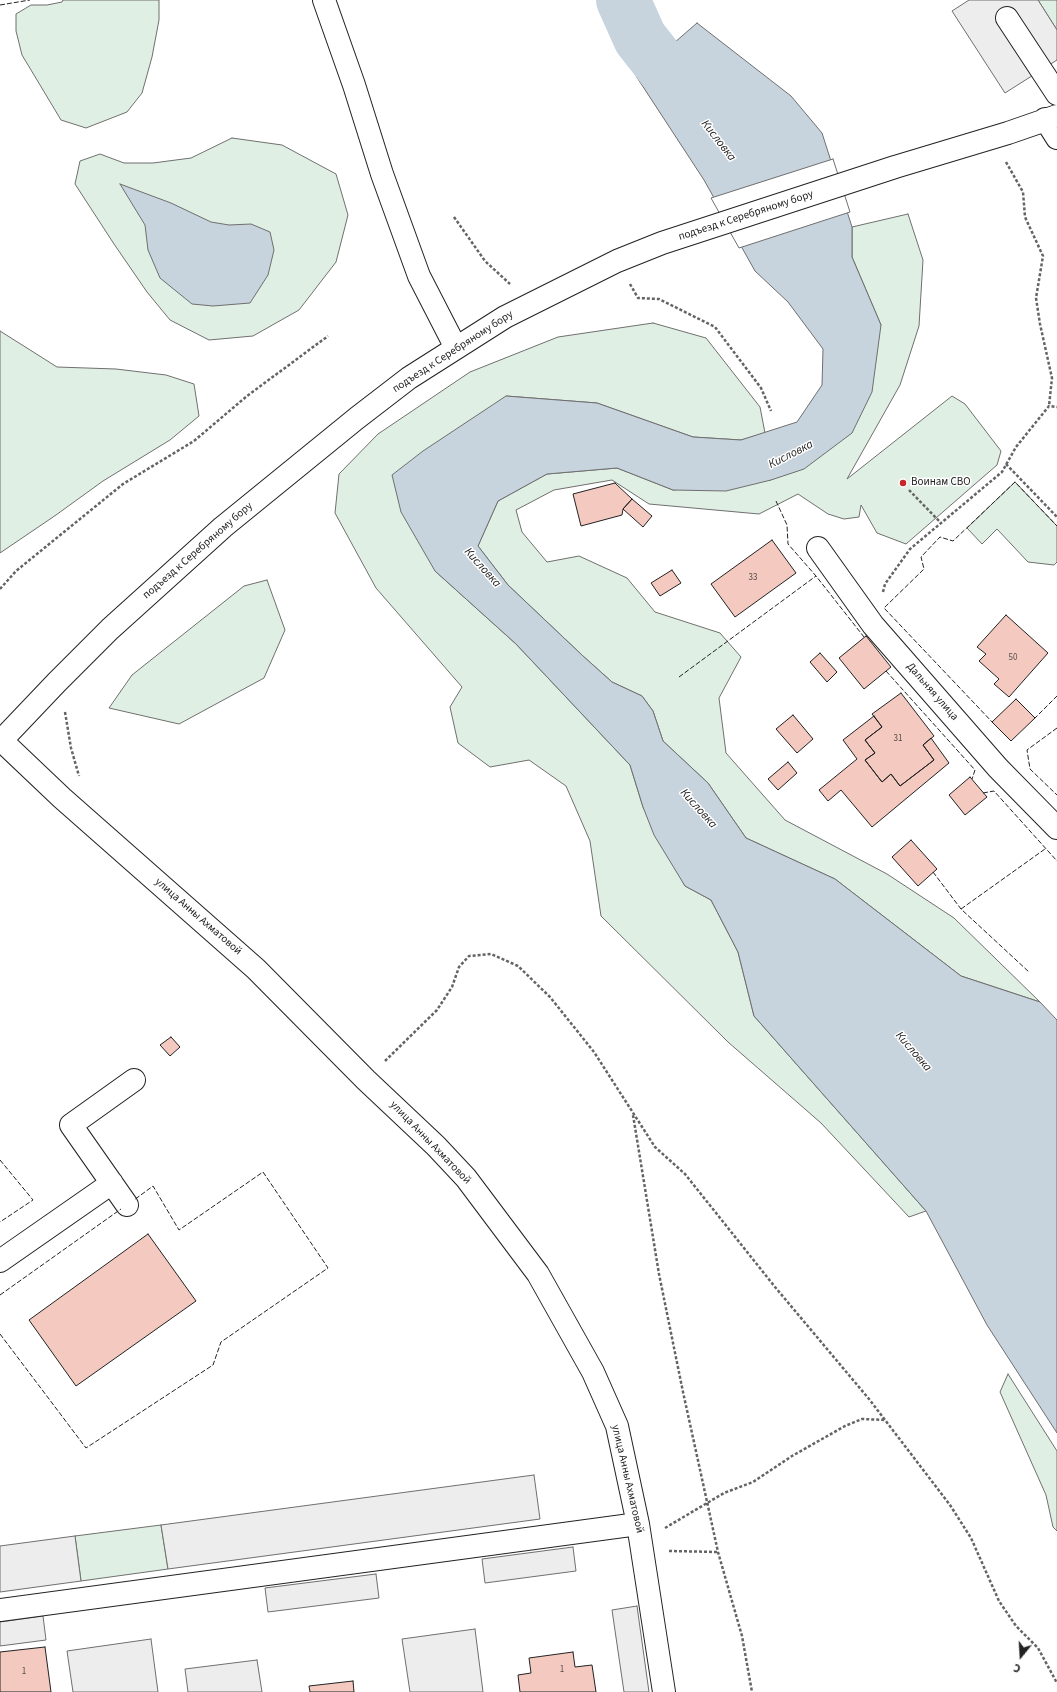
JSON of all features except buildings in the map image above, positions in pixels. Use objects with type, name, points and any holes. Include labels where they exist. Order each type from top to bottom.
[{"type":"street","points":[[324,0],[354,85],[382,174],[419,276],[456,348]]},
{"type":"street","points":[[1007,18],[1057,94]]},
{"type":"street","points":[[1051,118],[1057,138]]},
{"type":"street","name":"подъезд к Серебряному бору","points":[[1,742],[57,682],[110,629],[223,527],[357,418],[410,378],[512,314],[617,261],[662,243],[1051,118]]},
{"type":"street","name":"Дальняя улица","points":[[818,548],[873,625],[998,768],[1057,828]]},
{"type":"street","name":"улица Анны Ахматовой","points":[[1,742],[62,798],[256,969],[366,1080],[436,1146],[466,1178],[538,1274],[593,1372],[617,1426],[641,1539],[664,1692]]},
{"type":"street","points":[[127,1205],[71,1125],[134,1080]]},
{"type":"street","points":[[0,1261],[112,1183]]},
{"type":"street","points":[[0,1610],[641,1539]]},
{"type":"path","points":[[873,625],[885,584],[910,549],[1002,472],[1016,447],[1049,406],[1052,378],[1036,298],[1043,256],[1025,217],[1023,192],[1005,161]]},
{"type":"path","points":[[454,217],[485,261],[509,284]]},
{"type":"path","points":[[627,279],[638,298],[659,299],[715,327],[761,388],[771,412]]},
{"type":"path","points":[[0,589],[16,571],[123,484],[194,440],[247,396],[328,336]]},
{"type":"path","points":[[1049,406],[1057,407]]},
{"type":"path","points":[[1006,464],[1057,517]]},
{"type":"path","points":[[909,490],[940,523]]},
{"type":"path","points":[[65,711],[71,748],[80,778]]},
{"type":"path","points":[[366,1080],[437,1010],[452,987],[459,967],[469,956],[491,954],[518,966],[550,997],[594,1052],[655,1147],[685,1174],[775,1288],[886,1420],[950,1505],[971,1538],[999,1601],[1016,1626],[1038,1648],[1057,1683]]},
{"type":"path","points":[[632,1113],[659,1274],[718,1552],[742,1636],[752,1692]]},
{"type":"path","points":[[641,1539],[724,1493],[753,1482],[792,1456],[845,1426],[862,1419],[886,1420]]},
{"type":"path","points":[[641,1539],[718,1552]]},
{"type":"green space","points":[[63,0],[159,0],[159,20],[152,57],[142,93],[127,112],[86,128],[61,120],[22,55],[16,31],[16,14],[31,5],[47,5],[62,2]]},
{"type":"green space","points":[[1038,0],[1057,0],[1057,30]]},
{"type":"green space","points":[[232,138],[282,145],[336,174],[348,215],[336,262],[299,310],[253,336],[209,340],[170,320],[147,292],[75,184],[80,161],[100,154],[124,163],[153,163],[191,158]]},
{"type":"green space","points":[[908,214],[923,260],[919,326],[900,385],[847,479],[952,396],[965,404],[1001,451],[997,465],[906,544],[877,533],[861,505],[859,517],[844,519],[828,514],[798,494],[759,514],[649,504],[612,480],[554,490],[516,510],[522,532],[547,562],[579,556],[627,578],[655,612],[720,633],[741,657],[719,698],[726,753],[785,820],[887,874],[954,918],[1040,1002],[961,976],[835,879],[746,838],[708,783],[663,741],[653,711],[642,696],[612,682],[583,656],[508,585],[478,546],[498,501],[547,474],[617,468],[673,490],[771,480],[881,325],[852,257],[852,227]]},
{"type":"green space","points":[[653,323],[706,338],[760,407],[765,433],[741,440],[693,437],[597,403],[506,396],[435,571],[516,644],[630,765],[643,807],[685,886],[711,900],[738,952],[754,1016],[926,1211],[909,1217],[821,1123],[728,1042],[601,916],[590,841],[566,786],[529,760],[490,767],[458,743],[450,707],[462,687],[376,588],[335,513],[339,474],[378,434],[470,372],[558,337]]},
{"type":"green space","points":[[0,331],[57,367],[116,369],[166,375],[194,384],[199,416],[170,440],[103,481],[0,553]]},
{"type":"green space","points":[[1015,482],[1057,526],[1057,562],[1054,565],[1028,562],[997,529],[982,544],[967,528]]},
{"type":"green space","points":[[267,580],[285,630],[264,678],[179,724],[109,708],[132,675],[244,586]]},
{"type":"green space","points":[[1008,1374],[1057,1451],[1057,1531],[1053,1527],[1046,1495],[1000,1392]]},
{"type":"green space","points":[[161,1525],[168,1569],[81,1581],[75,1536]]},
{"type":"shaded area","points":[[969,0],[1038,0],[1057,30],[1057,60],[1005,93],[952,11]]},
{"type":"shaded area","points":[[534,1475],[540,1519],[168,1569],[161,1525]]},
{"type":"shaded area","points":[[75,1536],[81,1581],[0,1592],[0,1546]]},
{"type":"shaded area","points":[[573,1547],[576,1571],[485,1583],[482,1559]]},
{"type":"shaded area","points":[[376,1574],[379,1598],[268,1612],[265,1588]]},
{"type":"shaded area","points":[[637,1606],[649,1692],[624,1692],[612,1610]]},
{"type":"shaded area","points":[[43,1616],[46,1640],[0,1646],[0,1622]]},
{"type":"shaded area","points":[[475,1629],[483,1692],[410,1692],[402,1639]]},
{"type":"shaded area","points":[[151,1639],[158,1692],[73,1692],[67,1651]]},
{"type":"shaded area","points":[[257,1660],[262,1692],[188,1692],[185,1669]]},
{"type":"water","points":[[697,23],[791,96],[822,133],[852,227],[852,257],[881,325],[872,392],[852,433],[804,469],[771,480],[726,491],[673,490],[617,468],[547,474],[498,501],[478,546],[508,585],[583,656],[612,682],[642,696],[653,711],[663,741],[708,783],[746,838],[835,879],[961,976],[1040,1002],[1057,1020],[1057,1433],[987,1325],[926,1211],[754,1016],[738,952],[711,900],[685,886],[654,835],[643,807],[630,765],[516,644],[435,571],[401,512],[392,475],[423,451],[506,396],[597,403],[693,437],[741,440],[797,422],[822,385],[823,349],[788,302],[755,271],[704,180],[636,76]]},
{"type":"water","points":[[120,184],[171,203],[211,222],[229,225],[251,224],[270,232],[274,250],[268,275],[250,303],[213,306],[192,304],[160,278],[148,250],[145,225]]},
{"type":"pier","points":[[833,159],[850,212],[739,248],[711,198]]},
{"type":"waterway","name":"Кисловка","points":[[623,0],[640,38],[702,117]]},
{"type":"fence","points":[[0,5],[30,0]]},
{"type":"fence","points":[[994,724],[884,608],[924,569],[921,557],[940,537],[953,541],[1015,482],[1057,526]]},
{"type":"fence","points":[[776,501],[787,525],[788,544],[816,576],[864,637]]},
{"type":"fence","points":[[679,677],[816,576]]},
{"type":"fence","points":[[886,671],[975,770],[972,779]]},
{"type":"fence","points":[[1034,719],[1057,696]]},
{"type":"fence","points":[[1057,728],[1027,750],[1030,769],[1057,795]]},
{"type":"fence","points":[[983,793],[994,791],[1057,861]]},
{"type":"fence","points":[[961,909],[1045,849]]},
{"type":"fence","points":[[933,872],[961,909],[1029,972]]},
{"type":"fence","points":[[0,1160],[33,1200],[0,1222]]},
{"type":"fence","points":[[0,1334],[86,1448],[213,1365],[221,1342],[328,1268],[263,1172],[179,1230],[153,1186],[134,1200]]},
{"type":"fence","points":[[0,1295],[121,1209]]},
{"type":"place","name":"Воинам СВО","points":[[903,483]]}]
